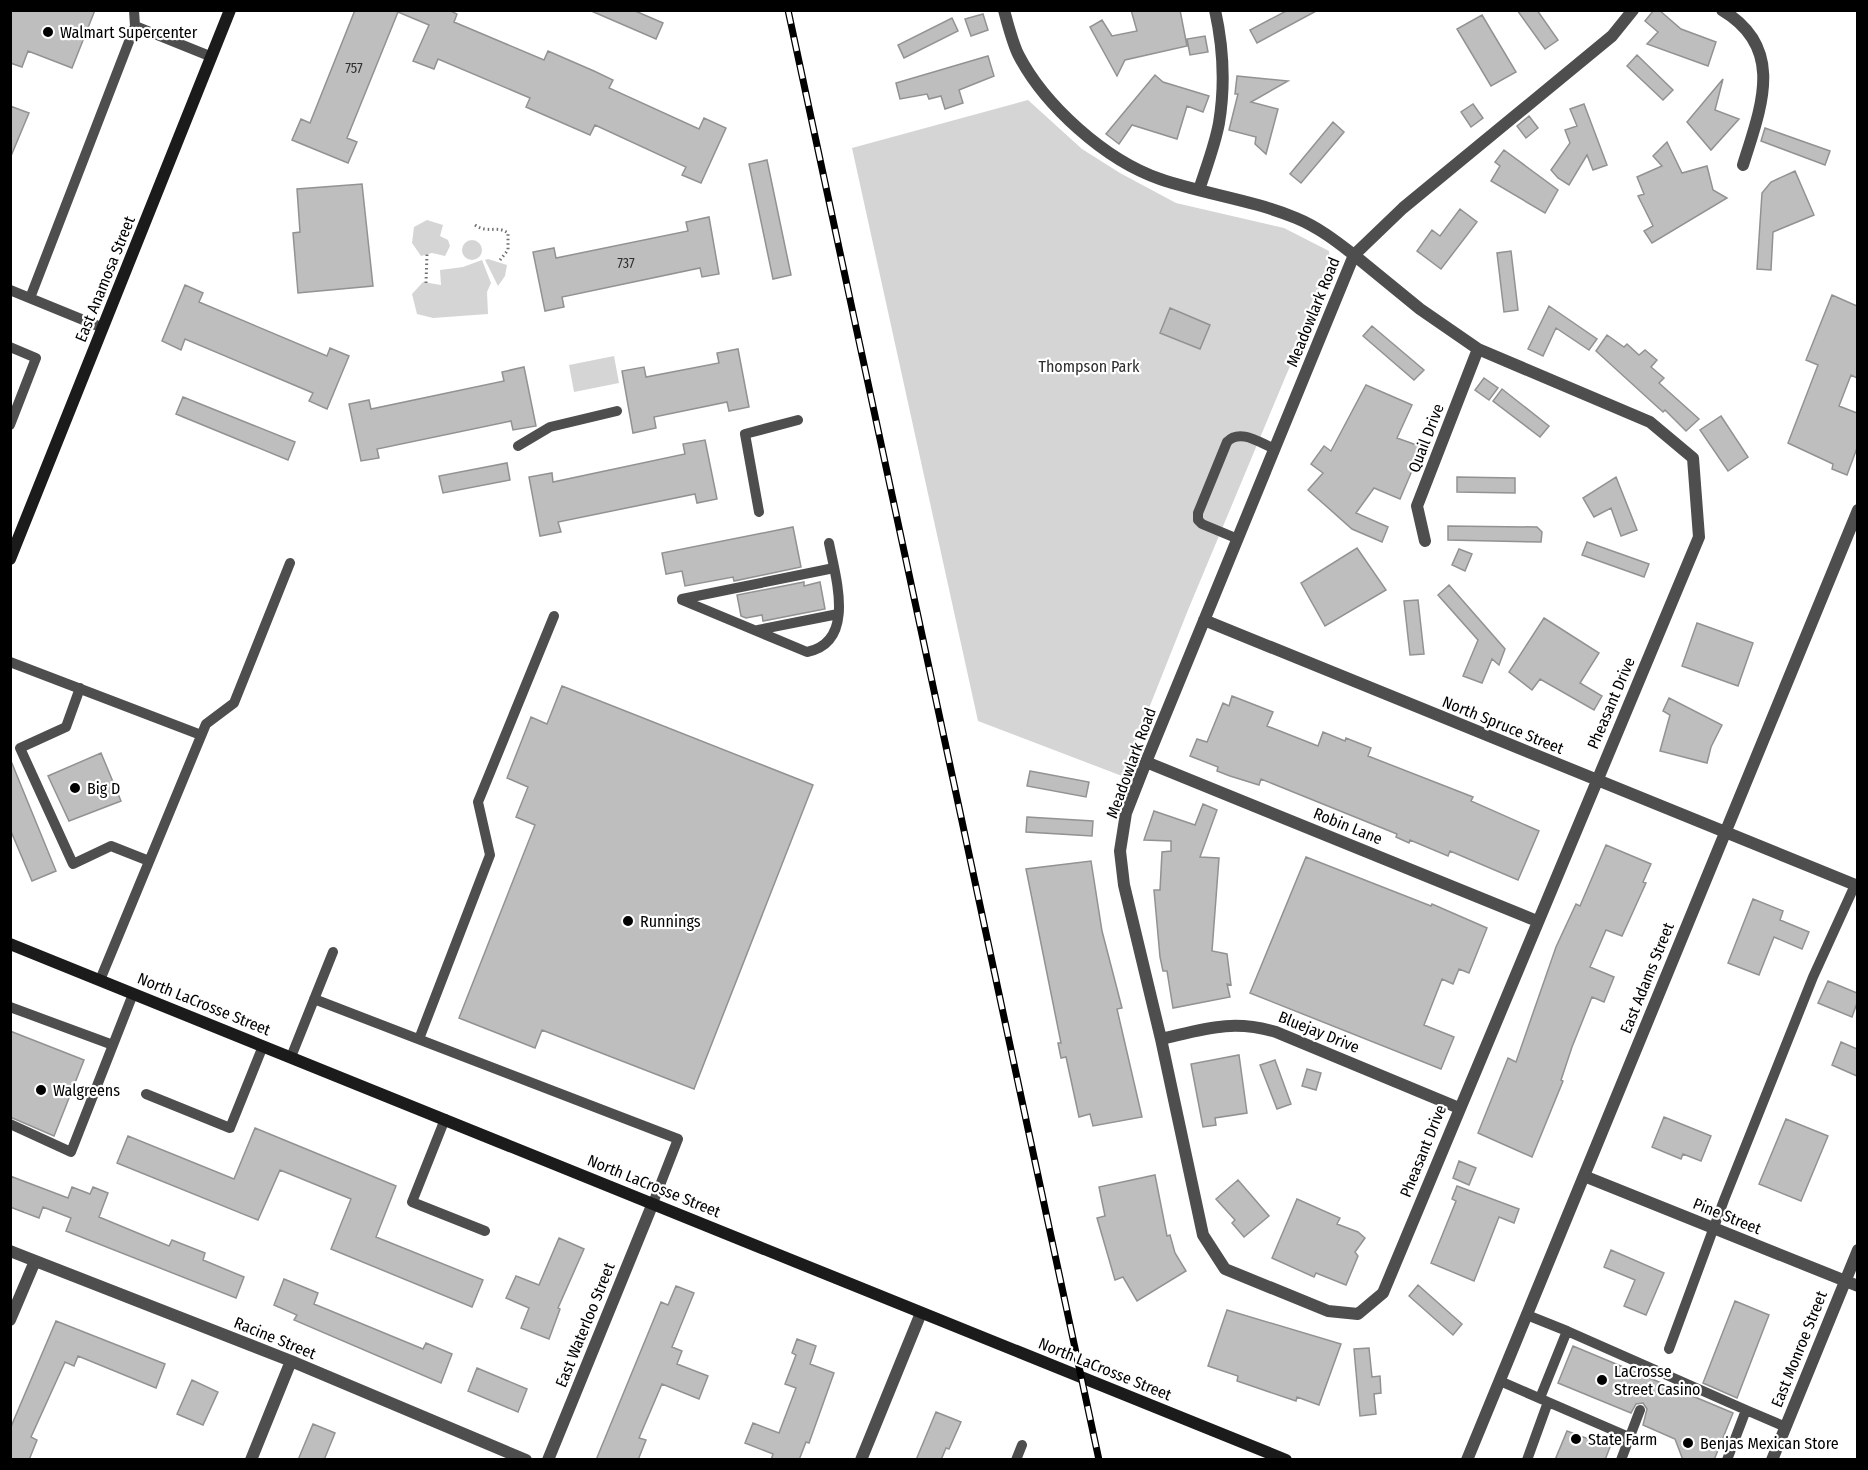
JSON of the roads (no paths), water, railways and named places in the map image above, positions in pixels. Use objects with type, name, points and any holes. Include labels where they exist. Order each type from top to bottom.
[{"type":"main road","name":"East Anamosa Street","points":[[10,558],[230,10]]},
{"type":"main road","name":"North LaCrosse Street","points":[[10,944],[1286,1460]]},
{"type":"street","name":"Meadowlark Road","points":[[1004,10],[1018,53],[1042,92],[1073,123],[1130,165],[1158,178],[1296,218],[1326,233],[1354,255]]},
{"type":"street","points":[[1199,190],[1219,123],[1222,74],[1220,34],[1215,10]]},
{"type":"street","name":"Meadowlark Road","points":[[1358,1314],[1328,1311],[1225,1269],[1203,1235],[1161,1039],[1124,885],[1120,851],[1126,813],[1354,255],[1403,208],[1612,36],[1633,10]]},
{"type":"street","points":[[1722,10],[1740,21],[1758,46],[1764,75],[1760,110],[1743,165]]},
{"type":"street","name":"Pheasant Drive","points":[[1354,255],[1420,309],[1478,349],[1650,422],[1693,458],[1699,537],[1383,1293],[1358,1314]]},
{"type":"street","name":"Quail Drive","points":[[1425,541],[1417,506],[1478,349]]},
{"type":"street","name":"East Adams Street","points":[[1467,1460],[1857,510]]},
{"type":"street","name":"North Spruce Street","points":[[1204,620],[1856,885]]},
{"type":"street","name":"Robin Lane","points":[[1146,762],[1537,921]]},
{"type":"street","name":"Bluejay Drive","points":[[1161,1039],[1222,1026],[1251,1024],[1276,1032],[1459,1108]]},
{"type":"street","name":"Pine Street","points":[[1584,1176],[1857,1286]]},
{"type":"street","name":"East Waterloo Street","points":[[548,1460],[653,1203]]},
{"type":"street","name":"East Monroe Street","points":[[1772,1460],[1857,1250]]},
{"type":"street","name":"Racine Street","points":[[10,1251],[291,1361],[526,1460]]},
{"type":"street","points":[[10,1320],[35,1261]]},
{"type":"street","points":[[861,1460],[921,1313]]},
{"type":"street","points":[[251,1460],[291,1361]]},
{"type":"lane","points":[[30,298],[135,26],[134,10]]},
{"type":"lane","points":[[135,26],[212,57]]},
{"type":"lane","points":[[10,290],[104,328]]},
{"type":"lane","points":[[10,347],[36,358],[10,425]]},
{"type":"lane","points":[[518,446],[550,427],[617,411]]},
{"type":"lane","points":[[759,512],[745,434],[798,420]]},
{"type":"lane","points":[[1238,539],[1202,524],[1198,520],[1197,513],[1227,442],[1233,436],[1240,435],[1275,449]]},
{"type":"lane","points":[[829,543],[834,568],[840,606],[835,635],[822,649],[807,652],[682,600],[834,568]]},
{"type":"lane","points":[[100,980],[206,724],[234,703],[290,563]]},
{"type":"lane","points":[[757,630],[838,614]]},
{"type":"lane","points":[[419,1039],[490,855],[478,802],[554,616]]},
{"type":"lane","points":[[10,662],[201,735]]},
{"type":"lane","points":[[80,688],[66,727],[20,748],[73,864],[111,846],[149,861]]},
{"type":"lane","points":[[1669,1349],[1813,977],[1856,885]]},
{"type":"lane","points":[[291,1057],[333,952]]},
{"type":"lane","points":[[10,1124],[71,1152],[133,994]]},
{"type":"lane","points":[[314,999],[678,1139],[653,1203]]},
{"type":"lane","points":[[10,1007],[113,1045]]},
{"type":"lane","points":[[146,1094],[230,1128],[263,1046]]},
{"type":"lane","points":[[445,1119],[412,1202],[485,1231]]},
{"type":"lane","points":[[1527,1315],[1785,1427]]},
{"type":"lane","points":[[1527,1460],[1567,1331]]},
{"type":"lane","points":[[1500,1381],[1629,1437]]},
{"type":"lane","points":[[1621,1460],[1640,1410]]},
{"type":"lane","points":[[1727,1460],[1746,1410]]},
{"type":"lane","points":[[1016,1460],[1022,1445]]},
{"type":"railway","points":[[788,10],[1099,1460]]},
{"type":"place","name":"Walmart Supercenter","points":[[48,32]]},
{"type":"place","name":"Big D","points":[[75,788]]},
{"type":"place","name":"Runnings","points":[[628,921]]},
{"type":"place","name":"Walgreens","points":[[41,1090]]},
{"type":"place","name":"LaCrosse Street Casino","points":[[1602,1380]]},
{"type":"place","name":"State Farm","points":[[1576,1439]]},
{"type":"place","name":"Benjas Mexican Store","points":[[1688,1443]]},
{"type":"park label","name":"Thompson Park","points":[[1089,366]]}]
